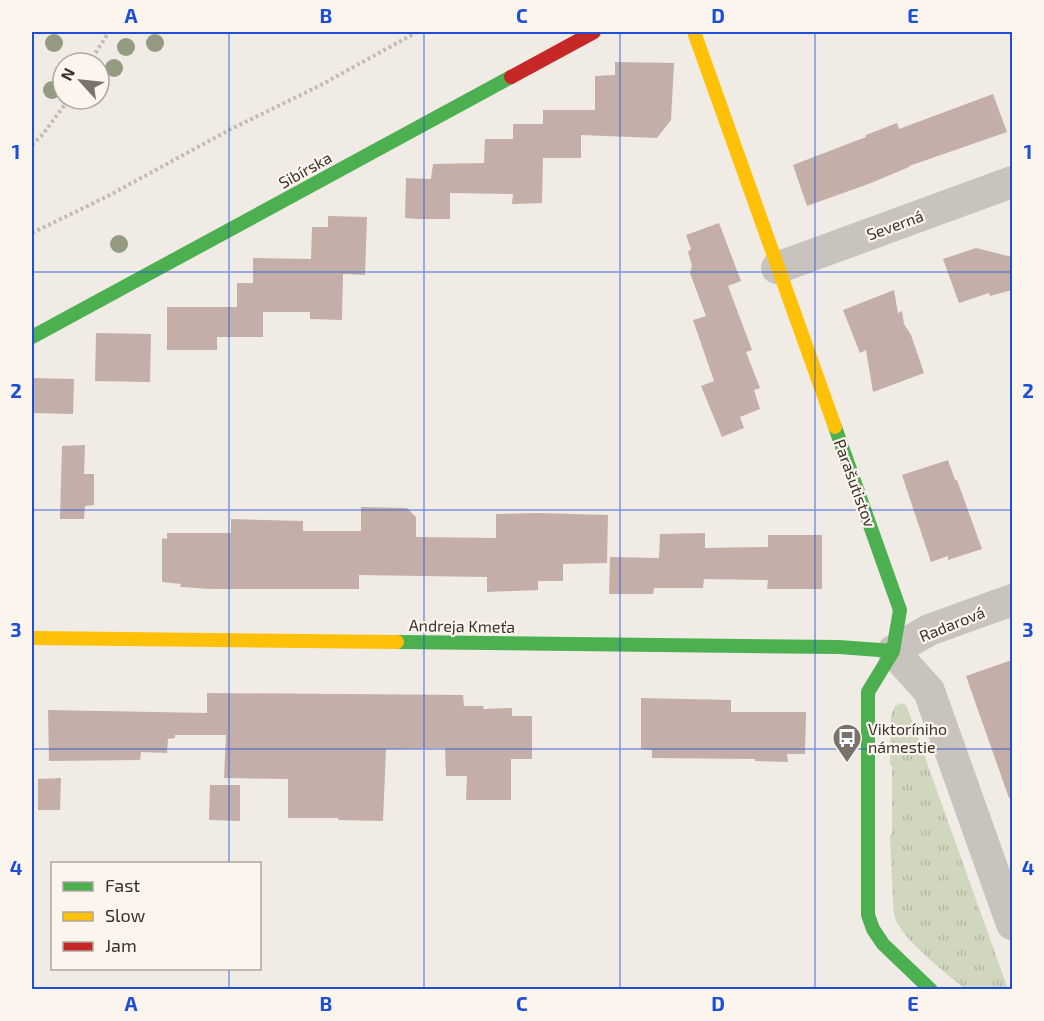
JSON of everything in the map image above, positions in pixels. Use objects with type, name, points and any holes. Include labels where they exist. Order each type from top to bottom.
[{"type":"street","name":"Sibírska","points":[[32,337],[594,32]]},
{"type":"street","name":"Parašutistov","points":[[694,32],[900,610],[892,651]]},
{"type":"street","name":"Severná","points":[[777,268],[1012,182]]},
{"type":"street","name":"Radarová","points":[[892,651],[929,630],[1012,600]]},
{"type":"street","name":"Andreja Kmeťa","points":[[32,638],[839,647],[892,651]]},
{"type":"street","points":[[931,990],[883,944],[873,929],[868,915],[868,692],[892,651],[929,691],[1012,924]]},
{"type":"path","points":[[97,51],[109,32]]},
{"type":"path","points":[[32,233],[108,196],[231,129],[319,86],[417,32]]},
{"type":"path","points":[[32,145],[60,111]]},
{"type":"green space","points":[[901,703],[907,707],[1008,989],[965,989],[920,951],[896,920],[893,908],[890,835],[892,834],[891,716],[895,706]]},
{"type":"building","points":[[615,62],[674,63],[671,120],[657,138],[581,135],[581,158],[543,158],[542,203],[512,204],[513,194],[450,193],[450,219],[405,218],[406,178],[431,179],[433,164],[484,163],[485,139],[513,139],[513,124],[543,124],[543,110],[595,110],[595,76],[615,75]]},
{"type":"building","points":[[993,94],[1007,132],[909,166],[871,183],[807,206],[793,165],[897,123],[899,129]]},
{"type":"building","points":[[328,216],[367,217],[365,275],[343,274],[342,320],[310,319],[310,312],[263,312],[263,337],[217,337],[217,350],[167,350],[167,307],[237,307],[237,283],[253,283],[253,258],[311,259],[312,227],[328,227]]},
{"type":"building","points":[[719,223],[741,281],[728,286],[752,350],[746,352],[760,388],[754,390],[760,409],[740,417],[744,428],[722,437],[701,386],[714,381],[693,320],[706,316],[690,273],[692,266],[688,252],[691,249],[686,235]]},
{"type":"building","points":[[976,248],[1012,257],[1012,290],[990,296],[989,293],[959,303],[943,259]]},
{"type":"building","points":[[894,290],[898,313],[902,311],[904,324],[911,335],[924,373],[873,392],[866,350],[860,353],[843,310]]},
{"type":"building","points":[[96,333],[151,334],[150,382],[95,381]]},
{"type":"building","points":[[32,378],[74,379],[73,414],[32,413]]},
{"type":"building","points":[[85,445],[84,474],[94,474],[94,505],[85,506],[84,519],[60,519],[62,446]]},
{"type":"building","points":[[948,460],[982,549],[948,560],[948,556],[931,562],[902,475]]},
{"type":"building","points":[[361,507],[407,508],[416,517],[416,537],[496,538],[496,514],[608,515],[607,563],[563,564],[563,581],[538,581],[538,590],[487,592],[487,577],[359,575],[359,589],[212,589],[180,587],[181,584],[162,582],[162,538],[167,539],[167,533],[231,533],[231,519],[303,521],[303,531],[361,531]]},
{"type":"building","points":[[705,533],[705,548],[768,547],[768,535],[822,535],[822,589],[767,589],[768,580],[704,579],[703,588],[654,588],[653,594],[609,594],[610,557],[659,558],[660,534]]},
{"type":"building","points":[[1012,660],[1012,797],[1009,798],[966,676]]},
{"type":"building","points":[[207,693],[463,695],[464,706],[483,706],[484,709],[512,708],[512,716],[532,716],[532,759],[511,759],[511,800],[466,800],[467,776],[446,776],[445,748],[386,749],[383,821],[288,818],[288,779],[224,778],[226,735],[175,735],[175,738],[168,739],[167,753],[141,752],[140,760],[49,761],[48,710],[207,713]]},
{"type":"building","points":[[641,698],[731,700],[731,712],[806,712],[805,754],[787,754],[788,762],[755,761],[755,759],[652,758],[652,750],[641,749]]},
{"type":"building","points":[[61,778],[60,810],[38,810],[38,779]]},
{"type":"building","points":[[210,785],[240,785],[240,821],[209,820]]},
{"type":"traffic: fast","points":[[32,337],[511,77]]},
{"type":"traffic: fast","points":[[835,427],[900,610],[893,651],[868,692],[868,915],[873,929],[883,944],[931,990]]},
{"type":"traffic: fast","points":[[397,642],[839,647],[893,651]]},
{"type":"traffic: slow","points":[[694,32],[835,427]]},
{"type":"traffic: slow","points":[[32,638],[397,642]]},
{"type":"traffic: jam","points":[[511,77],[594,32]]},
{"type":"place","name":"Viktoríniho námestie","points":[[847,764]]}]
